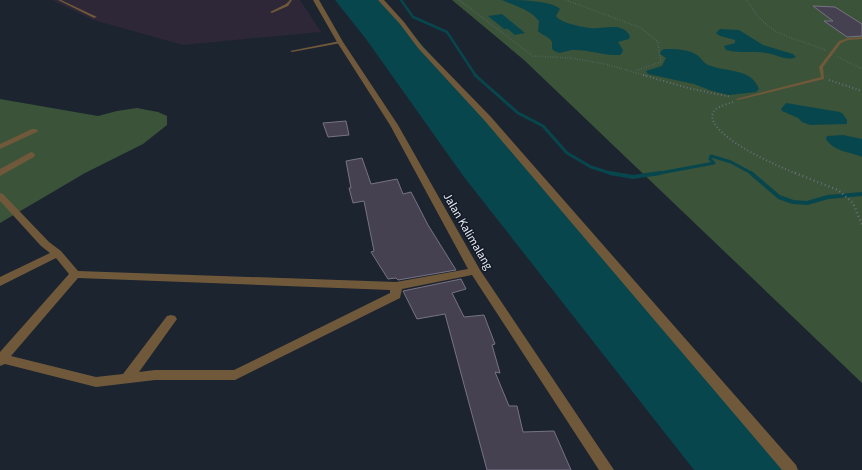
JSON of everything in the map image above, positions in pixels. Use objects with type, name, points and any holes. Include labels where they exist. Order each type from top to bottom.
[{"type":"street","name":"Jalan Kalimalang","points":[[316,0],[340,42],[394,125],[475,271],[607,470]]},
{"type":"street","points":[[381,0],[402,23],[420,47],[488,119],[790,470]]},
{"type":"street","points":[[0,147],[35,131]]},
{"type":"street","points":[[0,173],[31,155]]},
{"type":"street","points":[[0,196],[45,244],[57,253],[75,274],[396,286],[475,271]]},
{"type":"street","points":[[0,282],[57,253]]},
{"type":"street","points":[[75,274],[1,360],[96,382],[155,375],[235,375],[396,295],[396,286]]},
{"type":"street","points":[[127,378],[172,319]]},
{"type":"lane","points":[[59,0],[95,17]]},
{"type":"lane","points":[[271,12],[287,4],[291,0]]},
{"type":"lane","points":[[738,99],[823,78],[821,67],[833,54],[840,42],[848,39],[862,38]]},
{"type":"lane","points":[[292,51],[340,42]]},
{"type":"path","points":[[459,0],[533,56],[571,58],[635,71],[688,88],[738,99]]},
{"type":"path","points":[[566,0],[641,28],[658,42],[660,62],[655,66],[635,71]]},
{"type":"path","points":[[747,0],[756,15],[778,32],[790,39],[833,54],[862,69]]},
{"type":"path","points":[[823,78],[840,85],[862,91]]},
{"type":"path","points":[[738,99],[716,109],[713,114],[713,121],[723,135],[773,165],[838,190],[853,203],[862,225]]},
{"type":"shaded area","points":[[52,0],[300,0],[321,32],[183,45],[93,20]]},
{"type":"shaded area","points":[[335,0],[382,0],[471,100],[791,470],[694,470],[464,177],[366,39]]},
{"type":"shaded area","points":[[452,0],[862,0],[862,383],[524,60]]},
{"type":"shaded area","points":[[502,0],[532,1],[549,4],[560,9],[556,16],[566,23],[590,28],[617,27],[627,31],[630,36],[629,39],[618,42],[623,50],[620,55],[584,50],[557,52],[552,49],[551,40],[538,31],[539,21],[536,17]]},
{"type":"shaded area","points":[[502,14],[525,33],[515,35],[508,29],[504,29],[488,16]]},
{"type":"shaded area","points":[[720,29],[739,30],[763,45],[793,54],[796,57],[786,58],[765,53],[726,50],[724,46],[735,43],[735,40],[720,36],[716,33]]},
{"type":"shaded area","points":[[664,49],[686,50],[697,55],[709,65],[739,72],[751,78],[759,89],[756,92],[729,95],[712,91],[694,84],[648,74],[646,71],[662,66],[666,58],[660,54],[660,52]]},
{"type":"shaded area","points":[[0,99],[98,116],[137,108],[158,112],[167,116],[167,125],[143,144],[85,173],[0,223]]},
{"type":"shaded area","points":[[786,103],[840,112],[847,120],[847,124],[810,125],[782,111],[781,109]]},
{"type":"shaded area","points":[[843,135],[862,139],[862,157],[837,149],[826,139],[827,136]]},
{"type":"building","points":[[813,6],[835,7],[862,24],[862,36],[847,37],[824,21],[833,21]]},
{"type":"building","points":[[346,121],[349,135],[328,137],[323,123]]},
{"type":"building","points":[[362,158],[371,184],[397,179],[403,194],[411,192],[428,225],[456,270],[398,280],[396,278],[388,279],[371,252],[374,251],[364,201],[353,203],[349,188],[351,188],[346,161]]},
{"type":"building","points":[[461,279],[466,289],[452,293],[464,317],[484,315],[495,344],[492,345],[500,373],[495,372],[509,406],[517,406],[523,432],[554,431],[571,470],[487,470],[445,314],[417,319],[403,291]]},
{"type":"waterway","points":[[401,0],[413,17],[447,32],[476,76]]},
{"type":"waterway","points":[[476,76],[518,113],[543,126],[567,153],[591,167],[613,174]]},
{"type":"waterway","points":[[655,174],[714,163],[710,159],[711,156],[731,162],[753,174]]},
{"type":"waterway","points":[[610,173],[633,177],[660,173]]},
{"type":"waterway","points":[[751,173],[779,197],[793,202],[807,203],[828,197],[862,194]]}]
